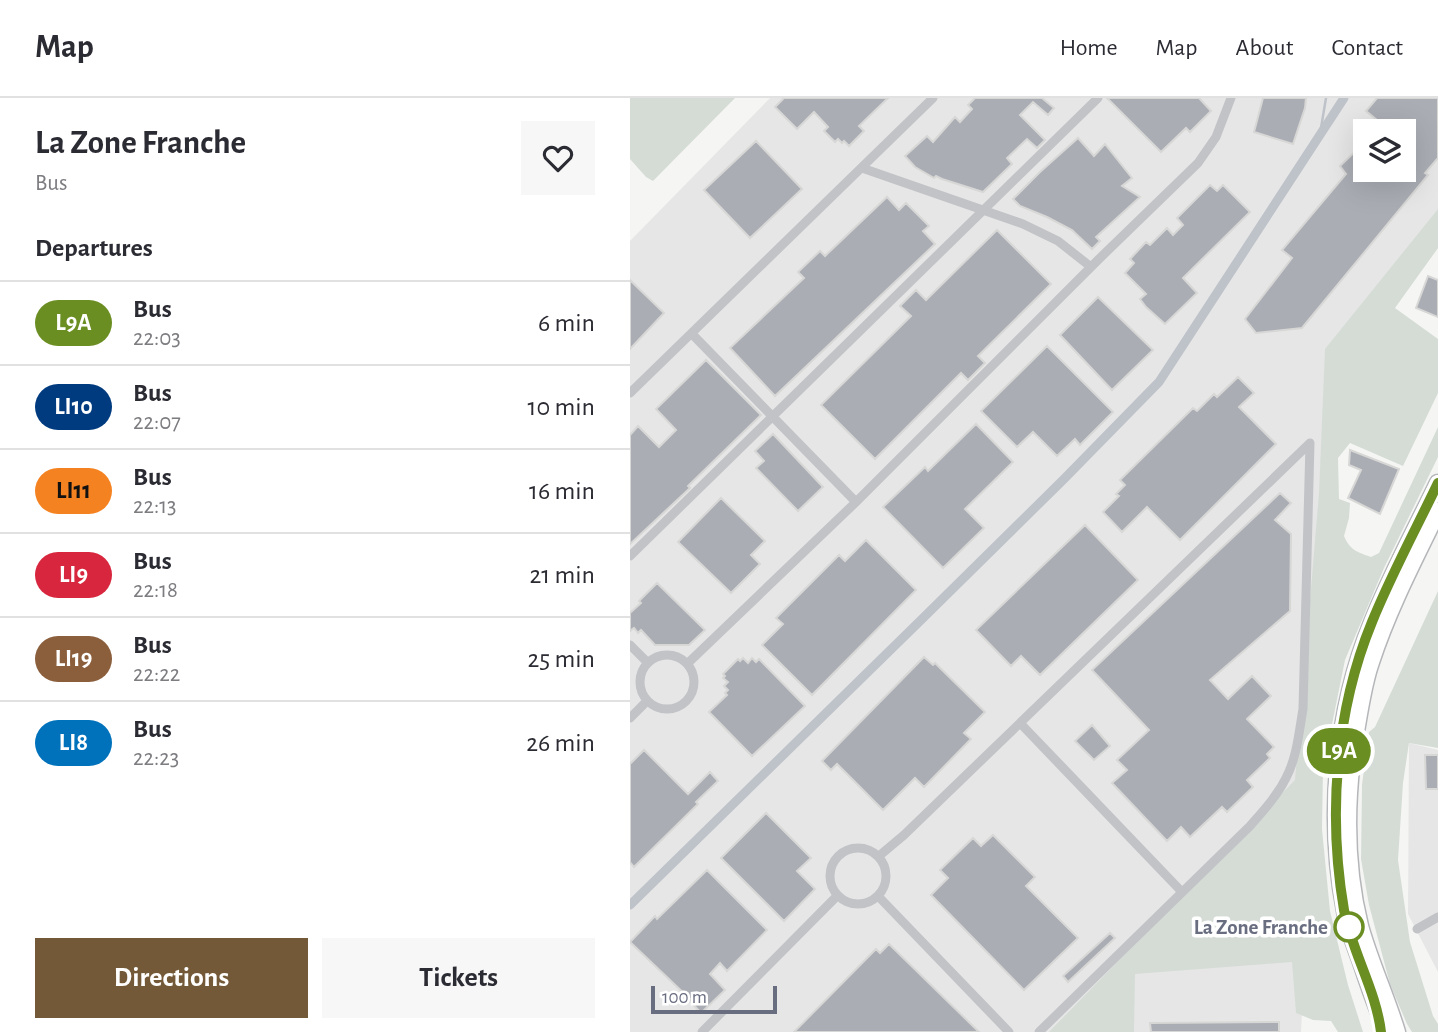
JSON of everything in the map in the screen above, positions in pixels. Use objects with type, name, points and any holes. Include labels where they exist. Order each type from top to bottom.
[{"type":"highway","points":[[1387,1032],[1344,911],[1336,831],[1339,747],[1359,659],[1371,624],[1438,483]]},
{"type":"highway","points":[[1398,1032],[1367,948],[1355,902],[1348,829],[1350,772],[1370,662],[1395,599],[1438,511]]},
{"type":"street","points":[[630,393],[933,98]]},
{"type":"street","points":[[630,556],[1098,98]]},
{"type":"street","points":[[687,664],[856,502],[1198,163],[1216,137],[1231,98]]},
{"type":"street","points":[[862,168],[1023,224],[1058,240],[1091,267]]},
{"type":"street","points":[[692,334],[856,502]]},
{"type":"street","points":[[879,856],[904,835],[1310,443],[1303,709],[1288,776],[1265,810],[1250,826],[1039,1032]]},
{"type":"street","points":[[630,645],[648,663]]},
{"type":"street","points":[[663,655],[672,655],[687,664],[692,671],[694,688],[685,702],[670,709],[654,706],[647,701],[642,694],[640,677],[648,663],[663,655]]},
{"type":"street","points":[[630,718],[647,701]]},
{"type":"street","points":[[1020,723],[1182,892]]},
{"type":"street","points":[[864,848],[879,856],[887,877],[878,897],[861,905],[848,903],[837,896],[832,888],[830,871],[838,856],[846,850],[864,848]]},
{"type":"street","points":[[702,1032],[837,896]]},
{"type":"street","points":[[878,897],[1009,1032]]},
{"type":"street","points":[[1417,929],[1438,917]]},
{"type":"shaded area","points":[[630,98],[735,98],[653,181],[630,159]]},
{"type":"shaded area","points":[[770,98],[1438,98],[1438,214],[1336,346],[1301,1032],[630,1032],[630,241]]},
{"type":"shaded area","points":[[1438,209],[1438,248],[1395,308],[1438,339],[1438,393],[1403,466],[1350,443],[1338,458],[1339,499],[1350,503],[1344,536],[1354,550],[1371,557],[1379,553],[1438,427],[1438,457],[1384,568],[1345,660],[1323,769],[1322,829],[1330,911],[1348,985],[1363,1032],[1338,1032],[1331,1021],[1313,1020],[1296,1013],[1292,962],[1135,974],[1134,1032],[1049,1032],[1295,780],[1319,493],[1325,349]]},
{"type":"shaded area","points":[[1438,591],[1438,748],[1409,743],[1403,783],[1398,860],[1410,942],[1433,1016],[1438,1024],[1438,1032],[1412,1032],[1390,984],[1369,905],[1361,859],[1362,785],[1369,732],[1375,727]]},
{"type":"shaded area","points":[[1409,743],[1438,750],[1438,972],[1408,914]]},
{"type":"building","points":[[784,98],[888,98],[859,126],[864,131],[849,146],[838,139],[835,142],[824,131],[828,127],[814,112],[797,129],[775,107]]},
{"type":"building","points":[[975,98],[1042,98],[1054,108],[1048,115],[1033,102],[1020,115],[1045,140],[1037,148],[1027,139],[1007,158],[1012,164],[983,192],[936,176],[934,178],[915,167],[905,156],[927,136],[933,142],[955,117],[960,122],[972,109],[968,105]]},
{"type":"building","points":[[1107,98],[1199,98],[1211,111],[1190,132],[1186,128],[1161,152]]},
{"type":"building","points":[[1263,98],[1306,98],[1293,144],[1254,132]]},
{"type":"building","points":[[1377,98],[1438,98],[1438,158],[1425,173],[1428,175],[1302,328],[1256,333],[1245,319],[1292,258],[1282,250],[1346,174],[1340,166],[1353,154],[1353,182],[1416,182],[1416,119],[1376,119],[1366,111]]},
{"type":"building","points":[[1078,138],[1094,156],[1105,144],[1132,178],[1122,186],[1140,197],[1096,237],[1100,241],[1092,249],[1072,230],[1020,206],[1013,199]]},
{"type":"building","points":[[756,141],[802,189],[750,238],[704,190]]},
{"type":"building","points":[[1210,185],[1217,191],[1223,185],[1250,212],[1183,278],[1197,293],[1165,324],[1146,307],[1140,299],[1146,294],[1125,273],[1134,263],[1130,259],[1146,242],[1150,245],[1167,228],[1173,235],[1183,225],[1177,218]]},
{"type":"building","points":[[887,197],[899,210],[906,203],[929,226],[923,231],[935,244],[775,396],[730,348],[804,278],[798,272],[820,251],[825,256]]},
{"type":"building","points":[[997,230],[1051,284],[978,356],[985,363],[968,380],[961,373],[875,459],[821,405],[911,316],[900,306],[916,290],[926,300]]},
{"type":"building","points":[[1428,276],[1438,280],[1438,317],[1416,308]]},
{"type":"building","points":[[630,280],[664,313],[630,349]]},
{"type":"building","points":[[1098,297],[1153,350],[1112,390],[1060,335]]},
{"type":"building","points":[[1047,346],[1113,412],[1080,445],[1075,439],[1057,456],[1033,432],[1017,447],[981,411]]},
{"type":"building","points":[[706,360],[761,415],[688,486],[690,488],[630,544],[630,435],[638,426],[659,447],[676,430],[656,409]]},
{"type":"building","points":[[1238,377],[1254,393],[1239,407],[1276,444],[1180,540],[1147,507],[1122,532],[1103,512],[1119,496],[1116,494],[1125,485],[1120,480],[1193,408],[1197,411],[1214,394],[1217,397]]},
{"type":"building","points":[[976,424],[1013,462],[965,509],[984,528],[943,568],[883,507],[925,467],[928,471]]},
{"type":"building","points":[[773,434],[823,487],[798,511],[756,468],[764,461],[755,451]]},
{"type":"building","points":[[1350,450],[1399,469],[1380,514],[1348,498],[1361,470],[1349,465]]},
{"type":"building","points":[[1280,493],[1291,503],[1275,520],[1291,534],[1290,611],[1210,680],[1228,699],[1252,676],[1271,696],[1247,719],[1274,747],[1267,754],[1270,758],[1247,780],[1253,787],[1227,812],[1222,807],[1190,837],[1181,827],[1167,841],[1112,783],[1127,770],[1117,760],[1149,730],[1092,670]]},
{"type":"building","points":[[721,498],[765,541],[751,555],[760,564],[731,593],[678,542]]},
{"type":"building","points":[[1085,525],[1138,580],[1040,675],[1021,656],[1011,666],[976,630]]},
{"type":"building","points":[[866,540],[916,590],[812,695],[762,645],[783,624],[776,618],[839,555],[845,561]]},
{"type":"building","points":[[657,583],[705,630],[689,645],[655,645],[641,630],[638,633],[634,628],[630,631],[630,613]]},
{"type":"building","points":[[924,657],[933,665],[935,663],[985,712],[964,733],[971,739],[924,787],[915,778],[883,810],[837,764],[831,770],[822,761]]},
{"type":"building","points":[[743,658],[748,663],[752,658],[756,662],[759,659],[805,706],[752,756],[709,712],[727,695],[725,693],[728,690],[724,686],[728,682],[723,678],[723,674],[738,659],[740,661]]},
{"type":"building","points":[[1092,725],[1110,746],[1094,760],[1075,741]]},
{"type":"building","points":[[644,750],[688,794],[710,772],[718,781],[634,867],[630,862],[630,764]]},
{"type":"building","points":[[1425,755],[1438,755],[1438,789],[1426,789]]},
{"type":"building","points":[[766,813],[811,858],[797,871],[815,889],[784,921],[721,858]]},
{"type":"building","points":[[993,835],[1035,877],[1026,886],[1078,938],[1024,990],[931,895],[948,878],[940,870],[973,838],[981,846]]},
{"type":"building","points":[[707,870],[767,930],[727,971],[720,963],[710,974],[725,990],[701,1013],[690,999],[630,942]]},
{"type":"building","points":[[1110,933],[1115,938],[1068,982],[1063,976]]},
{"type":"building","points":[[889,944],[979,1032],[794,1032],[876,949],[880,953]]},
{"type":"building","points":[[1279,1022],[1279,1032],[1151,1032],[1150,1023]]},
{"type":"waterway","points":[[1320,134],[1326,98]]},
{"type":"waterway","points":[[630,905],[1064,479],[1159,382],[1344,98]]},
{"type":"bus line","name":"L9A","points":[[1381,1032],[1379,1015],[1344,911],[1336,831],[1339,747],[1359,659],[1371,624],[1438,483]]},
{"type":"place","name":"La Zone Franche","points":[[1349,927]]}]
